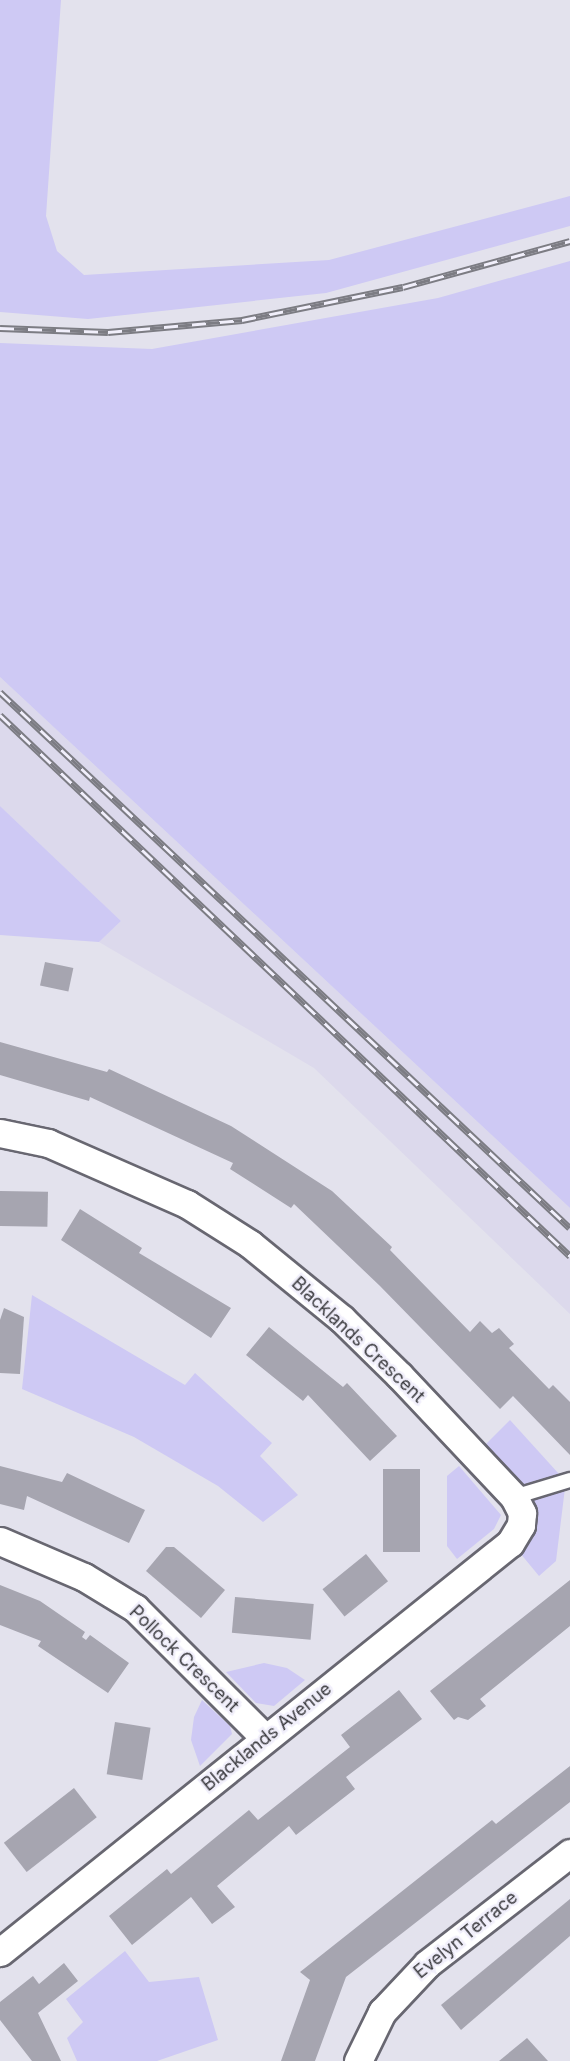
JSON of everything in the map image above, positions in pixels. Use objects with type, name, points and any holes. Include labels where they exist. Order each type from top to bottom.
[{"type":"street","name":"Blacklands Crescent","points":[[0,1132],[48,1143],[187,1204],[250,1244],[342,1320],[518,1505]]},
{"type":"street","name":"Blacklands Avenue","points":[[0,1952],[510,1543],[521,1525],[518,1505]]},
{"type":"street","name":"Pollock Crescent","points":[[0,1541],[84,1576],[135,1608],[265,1738]]},
{"type":"street","name":"Evelyn Terrace","points":[[358,2061],[382,2012],[427,1964],[570,1853]]},
{"type":"lane","points":[[518,1505],[570,1480]]},
{"type":"shaded area","points":[[0,0],[61,0],[46,216],[57,251],[84,275],[329,260],[570,196],[570,226],[326,293],[88,319],[0,312]]},
{"type":"shaded area","points":[[570,261],[570,1208],[0,677],[0,343],[152,349],[438,298]]},
{"type":"shaded area","points":[[0,677],[570,1208],[570,1314],[314,1068],[99,942],[121,921],[0,806]]},
{"type":"shaded area","points":[[0,806],[121,921],[99,942],[0,935]]},
{"type":"shaded area","points":[[32,1295],[185,1385],[195,1373],[272,1443],[260,1456],[298,1495],[263,1522],[218,1486],[134,1437],[22,1389]]},
{"type":"shaded area","points":[[510,1420],[559,1474],[522,1485],[486,1444]]},
{"type":"shaded area","points":[[459,1466],[501,1515],[494,1529],[457,1559],[447,1546],[447,1476]]},
{"type":"shaded area","points":[[565,1488],[556,1561],[539,1576],[520,1553],[534,1526],[528,1501]]},
{"type":"shaded area","points":[[264,1663],[287,1668],[305,1680],[274,1706],[256,1703],[226,1672]]},
{"type":"shaded area","points":[[202,1700],[230,1726],[232,1734],[200,1766],[191,1740],[194,1717]]},
{"type":"shaded area","points":[[125,1951],[149,1982],[199,1977],[218,2040],[157,2061],[77,2061],[67,2038],[83,2022],[66,1999]]},
{"type":"building","points":[[45,962],[73,968],[68,992],[40,985]]},
{"type":"building","points":[[0,1042],[107,1072],[109,1069],[231,1126],[332,1191],[392,1247],[390,1250],[470,1332],[480,1321],[492,1333],[499,1328],[514,1344],[509,1348],[549,1389],[553,1385],[570,1402],[570,1455],[513,1396],[500,1409],[380,1286],[294,1204],[291,1208],[230,1169],[233,1163],[90,1097],[89,1101],[0,1075]]},
{"type":"building","points":[[0,1191],[48,1192],[47,1227],[0,1226]]},
{"type":"building","points":[[80,1209],[142,1248],[139,1253],[231,1308],[211,1338],[61,1240]]},
{"type":"building","points":[[4,1308],[24,1317],[20,1374],[0,1373],[0,1320]]},
{"type":"building","points":[[269,1327],[343,1387],[347,1383],[397,1436],[370,1461],[308,1395],[303,1401],[246,1355]]},
{"type":"building","points":[[0,1466],[62,1482],[67,1473],[145,1510],[129,1543],[27,1496],[24,1510],[0,1504]]},
{"type":"building","points":[[383,1469],[420,1469],[420,1552],[383,1552]]},
{"type":"building","points":[[166,1547],[174,1547],[225,1590],[201,1618],[146,1571]]},
{"type":"building","points":[[366,1554],[388,1581],[345,1616],[322,1589]]},
{"type":"building","points":[[570,1580],[570,1626],[480,1699],[486,1706],[468,1720],[458,1717],[454,1720],[430,1691]]},
{"type":"building","points":[[0,1585],[40,1601],[85,1632],[82,1637],[86,1640],[90,1635],[129,1663],[108,1693],[38,1646],[41,1641],[0,1625]]},
{"type":"building","points":[[235,1597],[314,1604],[311,1640],[232,1633]]},
{"type":"building","points":[[399,1690],[422,1719],[346,1777],[355,1789],[296,1835],[289,1826],[217,1886],[235,1907],[212,1924],[191,1897],[132,1945],[109,1916],[167,1869],[171,1874],[249,1810],[258,1820],[350,1747],[341,1735]]},
{"type":"building","points":[[115,1722],[151,1728],[142,1780],[107,1774]]},
{"type":"building","points":[[570,1766],[570,1802],[346,1977],[315,2061],[281,2061],[310,1980],[300,1972],[492,1820],[496,1824]]},
{"type":"building","points":[[74,1788],[97,1817],[27,1872],[4,1843]]},
{"type":"building","points":[[570,1899],[570,1936],[461,2030],[441,2005]]},
{"type":"building","points":[[64,1963],[78,1981],[38,2013],[61,2061],[32,2061],[0,2020],[0,2002],[33,1976],[39,1984]]},
{"type":"building","points":[[527,2038],[548,2061],[499,2061]]},
{"type":"railway","points":[[0,328],[108,332],[242,320],[403,287],[570,241]]},
{"type":"railway","points":[[0,692],[570,1228]]},
{"type":"railway","points":[[0,715],[570,1256]]}]
